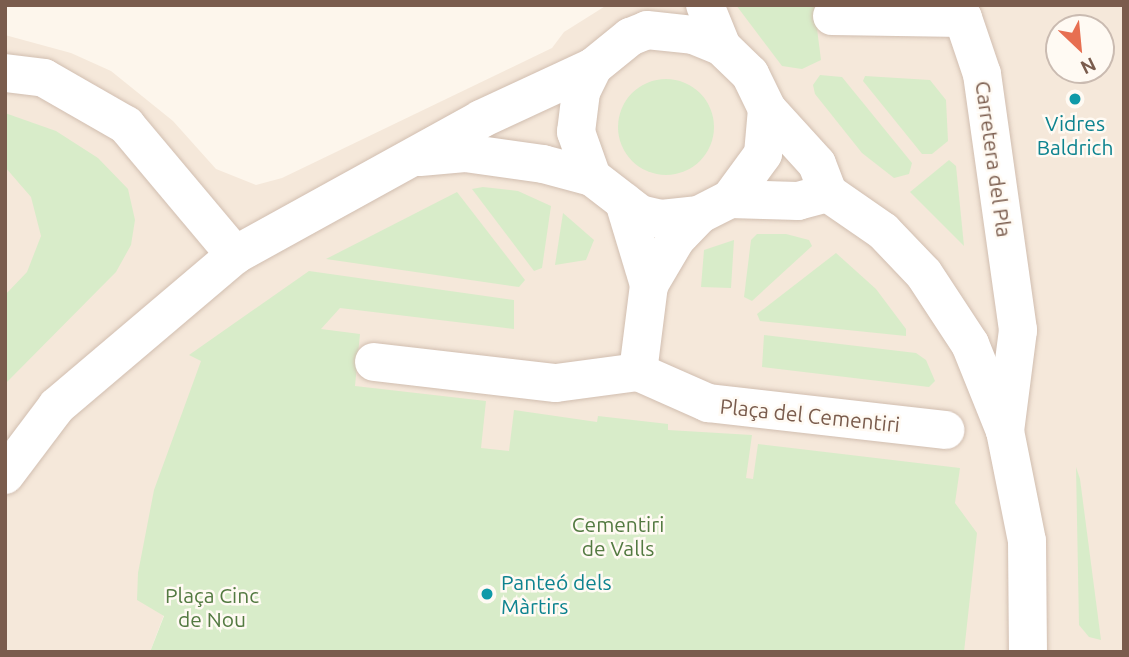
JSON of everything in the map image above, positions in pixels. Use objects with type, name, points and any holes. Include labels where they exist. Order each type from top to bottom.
[{"type":"street","points":[[705,5],[722,47]]},
{"type":"street","name":"Carretera del Pla","points":[[832,16],[962,18],[982,74],[1018,330],[1004,431]]},
{"type":"street","points":[[5,475],[57,406],[235,255],[411,158],[541,88],[593,67],[653,18],[722,47],[750,74],[767,109],[817,164],[828,192],[798,201],[714,207],[661,219],[640,214],[592,177],[543,164],[465,153],[411,158]]},
{"type":"street","points":[[592,177],[576,132],[581,92],[593,67]]},
{"type":"street","points":[[5,74],[44,78],[126,125],[235,255]]},
{"type":"street","points":[[373,362],[556,383],[638,372],[649,285],[676,239],[714,207],[763,154],[767,109]]},
{"type":"street","name":"Carretera del Pla","points":[[828,192],[883,231],[924,274],[970,344],[1004,431],[1027,541],[1028,652]]},
{"type":"street","points":[[624,202],[649,285]]},
{"type":"street","name":"Plaça del Cementiri","points":[[638,372],[708,403],[946,430]]},
{"type":"shaded area","points":[[607,5],[1124,5],[1124,652],[248,652],[164,615],[150,652],[5,652],[5,35],[71,53],[111,71],[173,121],[216,169],[256,185],[282,178],[552,48],[564,32]]},
{"type":"green space","points":[[736,5],[814,5],[821,60],[802,69],[782,66]]},
{"type":"green space","points":[[820,75],[842,77],[912,163],[909,174],[894,178],[862,153],[815,94],[813,85]]},
{"type":"green space","points":[[865,76],[930,80],[946,100],[948,141],[932,154],[922,154],[863,81]]},
{"type":"green space","points":[[666,79],[684,83],[700,93],[710,109],[714,127],[710,145],[700,161],[684,171],[666,175],[648,171],[632,161],[622,145],[618,127],[622,109],[632,93],[648,83]]},
{"type":"green space","points":[[5,113],[56,131],[98,158],[128,189],[135,220],[131,245],[116,272],[5,384],[5,295],[27,272],[41,236],[31,197],[5,167]]},
{"type":"green space","points":[[949,160],[956,166],[964,246],[910,192]]},
{"type":"green space","points":[[483,187],[518,191],[551,206],[542,268],[534,271],[472,189]]},
{"type":"green space","points":[[457,192],[525,280],[519,287],[326,259]]},
{"type":"green space","points":[[563,213],[594,240],[586,260],[555,265]]},
{"type":"green space","points":[[757,234],[786,234],[809,240],[812,246],[752,301],[744,297],[751,240]]},
{"type":"green space","points":[[734,240],[731,288],[701,287],[704,250]]},
{"type":"green space","points":[[836,253],[876,289],[906,329],[906,336],[760,321],[757,314]]},
{"type":"green space","name":"Cementiri de Valls","points":[[309,271],[514,300],[514,329],[340,308],[321,329],[360,334],[355,386],[486,401],[481,448],[509,451],[514,410],[597,422],[598,416],[668,424],[668,430],[752,435],[746,478],[753,479],[758,444],[960,468],[955,503],[977,533],[964,652],[150,652],[164,616],[137,600],[138,573],[154,490],[201,361],[189,355]]},
{"type":"green space","points":[[764,335],[916,353],[926,360],[935,381],[929,387],[762,367]]},
{"type":"green space","points":[[1076,467],[1080,479],[1101,640],[1089,637],[1079,625]]},
{"type":"place","name":"Vidres Baldrich","points":[[1075,99]]},
{"type":"place","name":"Panteó dels Màrtirs","points":[[487,594]]},
{"type":"park label","name":"Plaça Cinc de Nou","points":[[212,607]]}]
